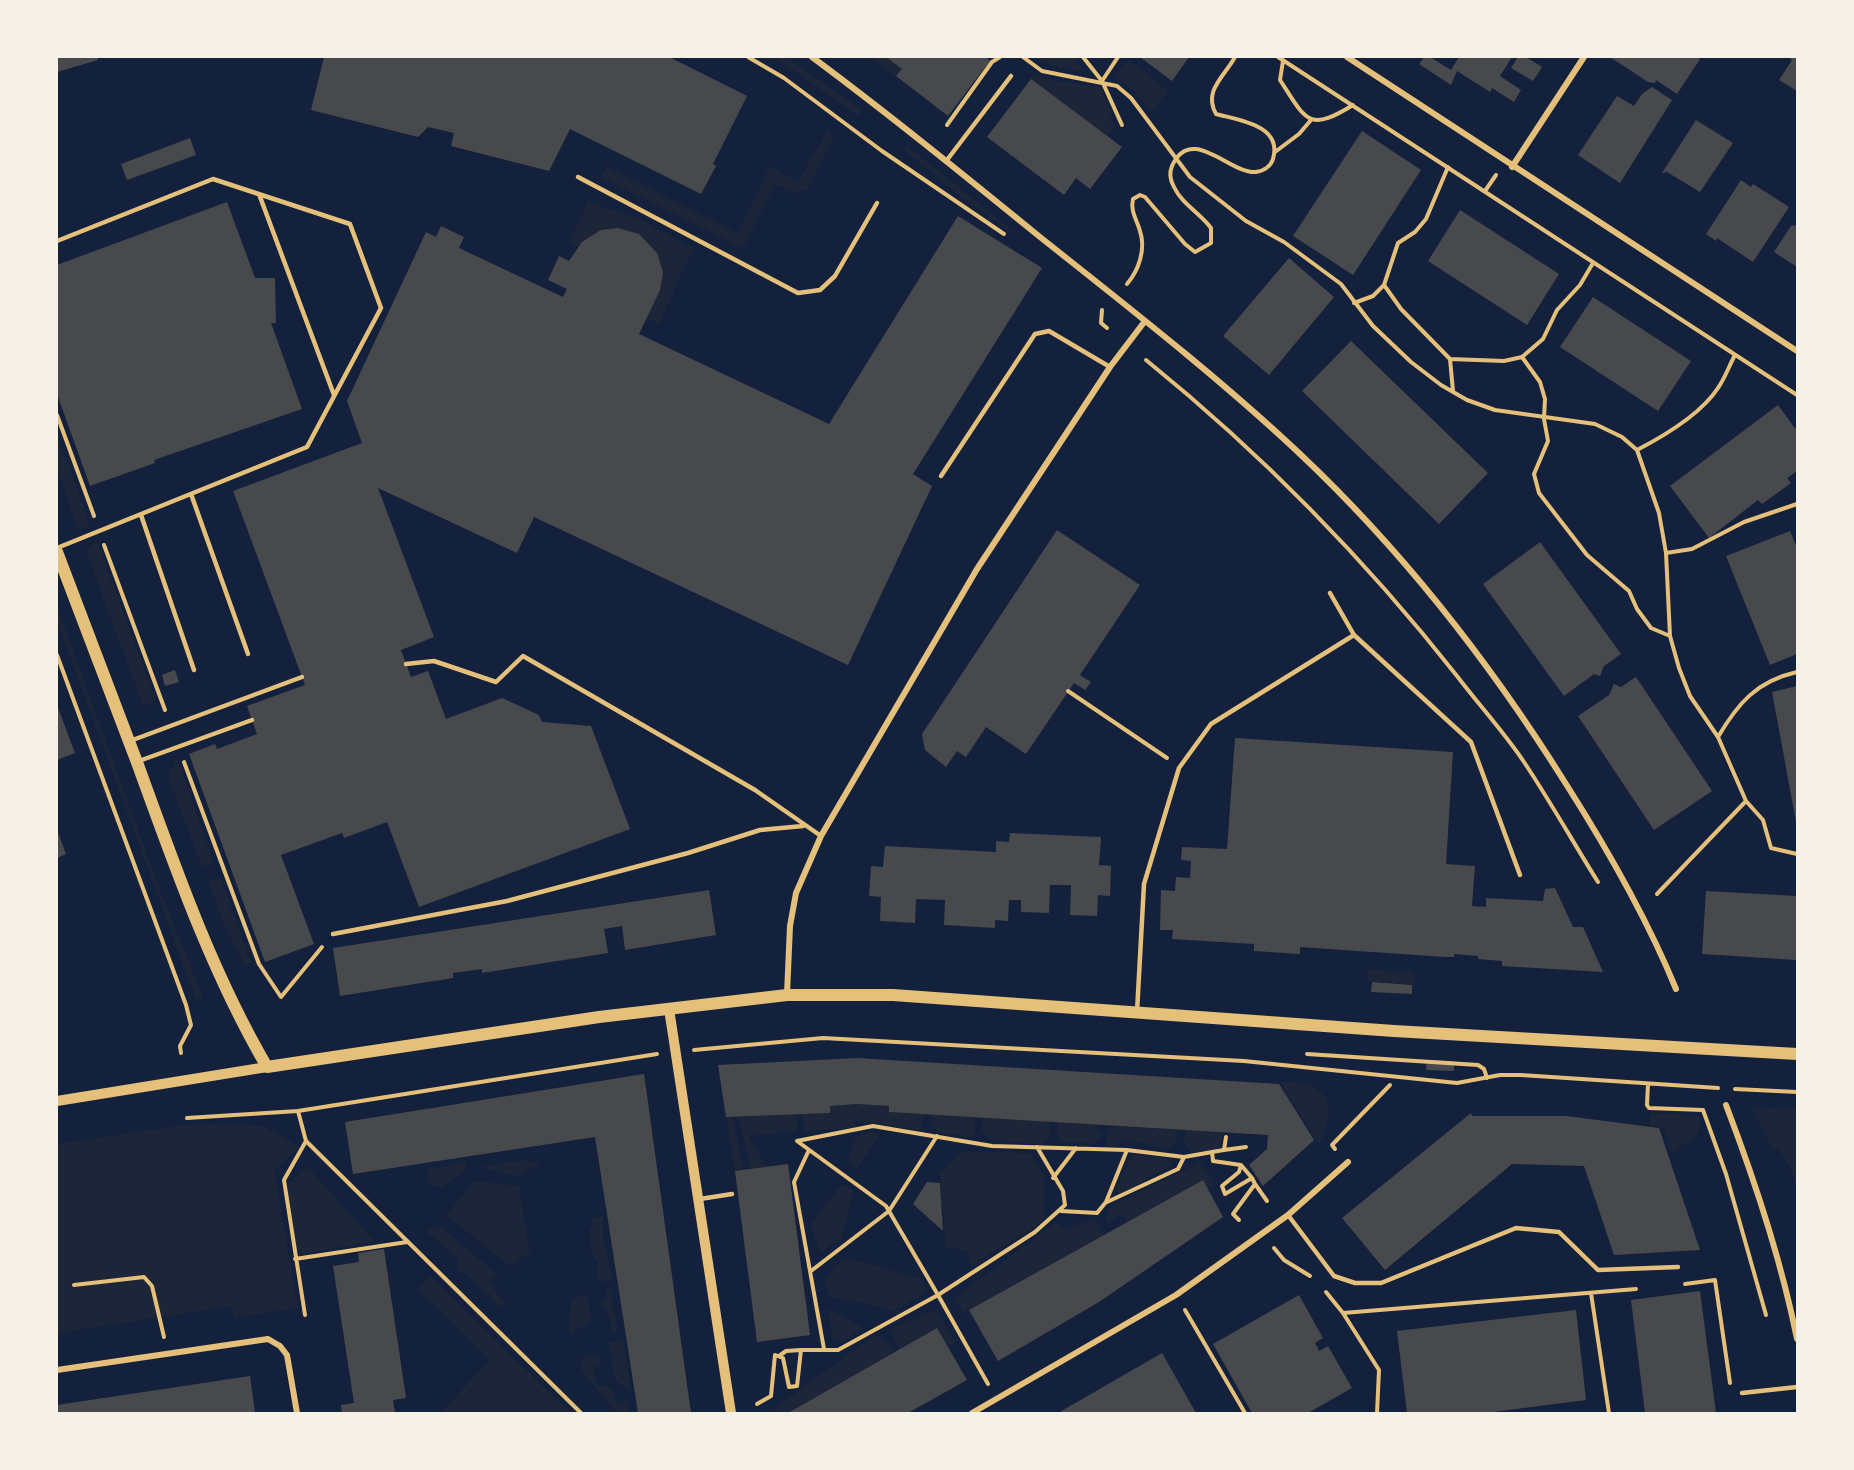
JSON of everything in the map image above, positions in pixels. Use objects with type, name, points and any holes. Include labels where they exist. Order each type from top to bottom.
[{"type":"main road","points":[[57,550],[169,851],[213,957],[252,1041],[267,1067],[669,1009],[787,995],[893,995],[1394,1031],[1796,1054]]},
{"type":"street","points":[[812,57],[947,160],[1145,321],[1301,454],[1421,582],[1500,685],[1582,809],[1635,898],[1676,989]]},
{"type":"street","points":[[1347,57],[1797,351]]},
{"type":"street","points":[[1512,166],[1584,57]]},
{"type":"street","points":[[787,995],[790,926],[796,893],[821,836],[977,569],[1110,367],[1145,321]]},
{"type":"street","points":[[669,1009],[731,1413]]},
{"type":"street","points":[[57,1101],[267,1067]]},
{"type":"street","points":[[1726,1105],[1750,1166],[1780,1263],[1794,1310],[1797,1339]]},
{"type":"street","points":[[972,1413],[1176,1295],[1288,1215],[1348,1162]]},
{"type":"street","points":[[57,1370],[267,1339],[280,1346],[287,1355],[297,1413]]},
{"type":"lane","points":[[947,160],[1011,76]]},
{"type":"lane","points":[[578,177],[798,293],[820,290],[835,276],[877,203]]},
{"type":"lane","points":[[57,241],[213,179],[350,224],[381,308],[307,447],[57,550]]},
{"type":"lane","points":[[259,194],[334,395]]},
{"type":"lane","points":[[941,476],[1035,334],[1049,330],[1110,367]]},
{"type":"lane","points":[[191,494],[248,654]]},
{"type":"lane","points":[[141,515],[194,670]]},
{"type":"lane","points":[[1330,593],[1354,634],[1471,742],[1520,874]]},
{"type":"lane","points":[[1137,1012],[1144,884],[1179,768],[1210,724],[1354,634]]},
{"type":"lane","points":[[406,664],[434,662],[496,682],[522,656],[755,790],[803,826],[821,836]]},
{"type":"lane","points":[[128,741],[302,677]]},
{"type":"lane","points":[[136,762],[252,720]]},
{"type":"lane","points":[[333,934],[507,901],[688,853],[760,830],[803,826]]},
{"type":"lane","points":[[697,1199],[732,1194]]},
{"type":"lane","points":[[1288,1215],[1334,1276],[1356,1283],[1381,1283],[1516,1228],[1559,1232],[1598,1270],[1678,1267]]},
{"type":"lane","points":[[1742,1393],[1797,1387]]},
{"type":"path","points":[[748,57],[784,78],[882,151],[1004,235]]},
{"type":"path","points":[[947,125],[992,62],[1000,57]]},
{"type":"path","points":[[1023,57],[1042,71],[1064,77],[1102,81],[1117,86],[1131,98],[1174,160],[1190,177],[1246,221],[1284,242],[1341,284],[1373,326],[1411,362],[1453,391],[1495,410],[1595,424],[1622,437],[1637,450],[1659,513],[1666,553],[1670,636],[1690,696],[1718,737],[1746,801],[1763,820],[1771,848],[1797,854]]},
{"type":"path","points":[[1083,57],[1102,81],[1122,125]]},
{"type":"path","points":[[1102,81],[1118,57]]},
{"type":"path","points":[[1125,286],[1135,274],[1142,251],[1142,234],[1131,207],[1133,199],[1140,195],[1145,197],[1185,244],[1196,252],[1211,243],[1211,228],[1180,198],[1172,186],[1169,172],[1174,160],[1184,151],[1193,149],[1204,151],[1254,173],[1264,170],[1272,163],[1275,152],[1272,141],[1263,130],[1253,123],[1216,114],[1210,104],[1212,91],[1235,57]]},
{"type":"path","points":[[1278,57],[1797,395]]},
{"type":"path","points":[[1283,61],[1280,80],[1300,111],[1311,120],[1320,122],[1331,119],[1353,105]]},
{"type":"path","points":[[1275,152],[1299,134],[1311,120]]},
{"type":"path","points":[[1354,303],[1373,296],[1384,285],[1398,243],[1415,232],[1426,219],[1448,167]]},
{"type":"path","points":[[1485,191],[1501,170]]},
{"type":"path","points":[[1450,358],[1504,361],[1522,357],[1543,339],[1557,310],[1580,285],[1593,263]]},
{"type":"path","points":[[1384,285],[1401,309],[1450,358],[1453,391]]},
{"type":"path","points":[[1095,304],[1103,311],[1101,323],[1107,328]]},
{"type":"path","points":[[1637,450],[1664,436],[1718,390],[1734,355]]},
{"type":"path","points":[[1522,357],[1540,382],[1545,399],[1544,418],[1548,441],[1534,474],[1539,493],[1587,555],[1629,591],[1637,609],[1652,627],[1670,636]]},
{"type":"path","points":[[1146,360],[1222,424],[1293,489],[1361,560],[1416,623],[1523,761],[1598,882]]},
{"type":"path","points":[[1666,553],[1692,549],[1744,522],[1797,504]]},
{"type":"path","points":[[57,655],[186,1005],[191,1025],[180,1046],[181,1053]]},
{"type":"path","points":[[1718,737],[1736,706],[1767,682],[1797,672]]},
{"type":"path","points":[[1068,691],[1143,740],[1179,768]]},
{"type":"path","points":[[1657,894],[1746,801]]},
{"type":"path","points":[[281,997],[333,934]]},
{"type":"path","points":[[187,1118],[298,1111],[676,1051],[824,1038],[1245,1061],[1457,1083],[1521,1075],[1648,1084],[1647,1105],[1649,1108],[1703,1110],[1726,1174],[1766,1315]]},
{"type":"path","points":[[1307,1054],[1478,1065],[1484,1069],[1486,1078]]},
{"type":"path","points":[[1348,1162],[1332,1145],[1390,1085]]},
{"type":"path","points":[[298,1111],[306,1141],[581,1413]]},
{"type":"path","points":[[987,1380],[889,1211],[797,1141],[873,1126],[992,1146],[1127,1150],[1184,1157],[1246,1147]]},
{"type":"path","points":[[811,1271],[889,1211],[936,1136]]},
{"type":"path","points":[[1224,1150],[1226,1137]]},
{"type":"path","points":[[305,1315],[284,1180],[306,1141]]},
{"type":"path","points":[[757,1404],[771,1396],[775,1355],[801,1350],[838,1350],[938,1295],[1027,1238],[1065,1206],[1063,1191],[1053,1178],[1037,1147]]},
{"type":"path","points":[[1053,1178],[1076,1148]]},
{"type":"path","points":[[809,1150],[794,1182],[824,1349]]},
{"type":"path","points":[[1059,1211],[1097,1213],[1106,1202],[1127,1150]]},
{"type":"path","points":[[1212,1152],[1213,1161],[1241,1165],[1267,1200]]},
{"type":"path","points":[[1106,1202],[1178,1169],[1184,1157]]},
{"type":"path","points":[[1241,1165],[1239,1172],[1222,1186],[1225,1194],[1252,1178]]},
{"type":"path","points":[[1239,1220],[1233,1214],[1255,1184]]},
{"type":"path","points":[[1263,1233],[1284,1260],[1314,1278]]},
{"type":"path","points":[[295,1259],[407,1242]]},
{"type":"path","points":[[74,1286],[144,1277],[152,1286],[168,1352]]},
{"type":"path","points":[[1715,1280],[1731,1391]]},
{"type":"path","points":[[1321,1287],[1343,1313],[1379,1370],[1377,1413]]},
{"type":"path","points":[[1343,1313],[1591,1293],[1610,1413]]},
{"type":"path","points":[[1176,1295],[1245,1413]]},
{"type":"path","points":[[779,1356],[783,1358],[789,1387],[797,1386],[801,1350]]},
{"type":"shaded area","points":[[774,57],[786,57],[862,110],[858,116]]},
{"type":"shaded area","points":[[870,57],[886,57],[902,69],[896,76]]},
{"type":"shaded area","points":[[1033,57],[1076,57],[1083,70],[1059,68]]},
{"type":"shaded area","points":[[1129,59],[1168,91],[1151,112],[1134,90],[1114,77]]},
{"type":"shaded area","points":[[1033,74],[1062,82],[1102,87],[1115,127],[1107,137],[1031,79]]},
{"type":"shaded area","points":[[827,131],[835,135],[808,189],[797,193],[775,184],[743,248],[601,177],[607,167],[738,233],[770,166],[798,182]]},
{"type":"shaded area","points":[[906,145],[1037,250],[963,198],[903,149]]},
{"type":"shaded area","points":[[588,202],[635,217],[693,248],[659,324],[638,315],[587,252],[569,243]]},
{"type":"shaded area","points":[[57,434],[90,525],[79,530],[57,471]]},
{"type":"shaded area","points":[[97,541],[156,701],[143,705],[86,550]]},
{"type":"shaded area","points":[[57,606],[161,893],[203,997],[196,1000],[57,621]]},
{"type":"shaded area","points":[[177,758],[214,863],[202,867],[168,776]]},
{"type":"shaded area","points":[[213,879],[221,879],[251,963],[245,965],[227,931],[209,883]]},
{"type":"shaded area","points":[[1367,970],[1415,972],[1413,984],[1368,981]]},
{"type":"shaded area","points":[[1280,1082],[1305,1084],[1317,1089],[1323,1095],[1327,1102],[1328,1120],[1319,1144]]},
{"type":"shaded area","points":[[857,1104],[889,1106],[889,1112],[924,1114],[920,1130],[854,1120],[854,1128],[804,1131],[802,1114],[830,1113],[830,1106]]},
{"type":"shaded area","points":[[1752,1107],[1797,1109],[1797,1188],[1791,1168],[1778,1149],[1772,1149]]},
{"type":"shaded area","points":[[1650,1113],[1700,1116],[1700,1130],[1692,1139],[1670,1153],[1665,1128],[1650,1125]]},
{"type":"shaded area","points":[[797,1114],[797,1131],[749,1136],[766,1167],[751,1169],[738,1116]]},
{"type":"shaded area","points":[[931,1114],[975,1116],[974,1137],[939,1133],[931,1124]]},
{"type":"shaded area","points":[[732,1116],[744,1170],[735,1171],[726,1117]]},
{"type":"shaded area","points":[[984,1116],[1050,1121],[1050,1137],[1042,1145],[988,1139],[981,1130]]},
{"type":"shaded area","points":[[1058,1122],[1096,1125],[1095,1130],[1101,1130],[1100,1138],[1095,1144],[1061,1141],[1057,1129]]},
{"type":"shaded area","points":[[235,1123],[264,1127],[300,1147],[274,1170],[298,1308],[234,1317],[231,1306],[57,1333],[57,1144],[185,1125]]},
{"type":"shaded area","points":[[1114,1126],[1177,1130],[1176,1141],[1169,1149],[1123,1139],[1116,1147],[1107,1146],[1107,1130]]},
{"type":"shaded area","points":[[1186,1130],[1223,1132],[1220,1148],[1191,1153],[1183,1142]]},
{"type":"shaded area","points":[[870,1132],[879,1135],[857,1169],[848,1162],[856,1137]]},
{"type":"shaded area","points":[[962,1152],[1031,1153],[1045,1178],[1044,1218],[1033,1228],[971,1265],[968,1251],[946,1247],[940,1173]]},
{"type":"shaded area","points":[[1133,1155],[1165,1158],[1173,1164],[1120,1194],[1115,1189]]},
{"type":"shaded area","points":[[525,1160],[533,1164],[536,1160],[539,1165],[518,1176],[481,1167]]},
{"type":"shaded area","points":[[466,1161],[467,1169],[442,1188],[429,1183],[427,1168],[440,1168]]},
{"type":"shaded area","points":[[1200,1163],[1209,1177],[1214,1175],[1215,1177],[1210,1180],[1213,1185],[1207,1188],[1202,1180],[1127,1222],[1122,1214],[1107,1223],[1105,1219],[1109,1207]]},
{"type":"shaded area","points":[[307,1166],[374,1241],[298,1255],[287,1187]]},
{"type":"shaded area","points":[[475,1181],[519,1186],[530,1252],[510,1266],[446,1215]]},
{"type":"shaded area","points":[[842,1184],[853,1190],[842,1238],[820,1253],[811,1224]]},
{"type":"shaded area","points":[[603,1216],[603,1242],[613,1280],[604,1282],[597,1278],[598,1262],[592,1255],[589,1229],[593,1225],[592,1218]]},
{"type":"shaded area","points":[[1095,1219],[1103,1235],[963,1313],[955,1298],[1056,1222],[1063,1229]]},
{"type":"shaded area","points":[[441,1227],[498,1275],[488,1281],[505,1304],[502,1308],[458,1270],[458,1259],[425,1230]]},
{"type":"shaded area","points":[[844,1258],[919,1278],[928,1291],[895,1310],[828,1296],[825,1278]]},
{"type":"shaded area","points":[[430,1276],[570,1413],[440,1413],[490,1360],[418,1289]]},
{"type":"shaded area","points":[[613,1289],[612,1307],[619,1330],[611,1333],[611,1321],[606,1307],[601,1307],[600,1303],[607,1299],[606,1290]]},
{"type":"shaded area","points":[[587,1293],[591,1322],[570,1333],[571,1301]]},
{"type":"shaded area","points":[[828,1308],[863,1328],[843,1341],[833,1338]]},
{"type":"shaded area","points":[[937,1309],[955,1343],[948,1346],[937,1328],[900,1349],[889,1330]]},
{"type":"shaded area","points":[[875,1335],[890,1344],[894,1352],[788,1413],[774,1413],[774,1410],[787,1399]]},
{"type":"shaded area","points":[[623,1340],[631,1393],[615,1380],[611,1358],[614,1358],[609,1343]]},
{"type":"shaded area","points":[[586,1356],[597,1357],[603,1365],[593,1368],[597,1385],[611,1388],[617,1404],[629,1400],[628,1413],[617,1413],[581,1370],[582,1361]]},
{"type":"building","points":[[57,57],[98,57],[98,60],[57,72]]},
{"type":"building","points":[[324,57],[669,57],[747,96],[713,164],[716,166],[701,194],[570,129],[549,171],[451,146],[454,133],[428,127],[418,137],[311,110]]},
{"type":"building","points":[[886,57],[986,57],[990,61],[948,116],[896,76],[902,69]]},
{"type":"building","points":[[1140,57],[1189,57],[1172,81]]},
{"type":"building","points":[[1424,57],[1430,57],[1451,70],[1459,57],[1512,57],[1500,76],[1521,90],[1514,102],[1492,88],[1490,92],[1457,71],[1451,85],[1419,64]]},
{"type":"building","points":[[1518,57],[1526,57],[1542,67],[1533,81],[1511,68]]},
{"type":"building","points":[[1610,57],[1696,57],[1700,59],[1677,94],[1656,80],[1655,83],[1648,82]]},
{"type":"building","points":[[1788,57],[1797,57],[1797,91],[1779,80],[1792,60]]},
{"type":"building","points":[[1031,79],[1122,147],[1090,189],[1076,178],[1064,195],[987,137]]},
{"type":"building","points":[[1652,87],[1672,100],[1620,183],[1578,155],[1617,96],[1634,106],[1642,94]]},
{"type":"building","points":[[1696,120],[1733,143],[1700,192],[1667,172],[1662,173]]},
{"type":"building","points":[[1362,131],[1421,170],[1353,275],[1293,236]]},
{"type":"building","points":[[190,138],[196,155],[127,180],[121,164]]},
{"type":"building","points":[[1741,180],[1751,187],[1753,184],[1789,207],[1753,262],[1717,238],[1716,241],[1706,234]]},
{"type":"building","points":[[227,202],[255,278],[275,278],[276,323],[271,323],[302,409],[154,460],[155,463],[90,486],[57,394],[57,265]]},
{"type":"building","points":[[1460,210],[1559,274],[1527,325],[1428,261]]},
{"type":"building","points":[[958,216],[1042,268],[913,474],[932,486],[848,665],[534,517],[517,553],[378,488],[434,637],[401,650],[411,677],[428,671],[446,719],[502,698],[539,715],[542,722],[591,726],[630,829],[419,907],[387,822],[344,838],[342,833],[281,855],[314,944],[265,962],[189,754],[215,744],[217,749],[257,734],[247,706],[305,685],[233,491],[362,443],[347,401],[426,232],[436,237],[441,226],[464,237],[459,248],[563,297],[567,289],[548,280],[559,256],[569,261],[582,242],[601,230],[618,228],[639,234],[657,253],[663,272],[660,290],[639,334],[829,424]]},
{"type":"building","points":[[1797,225],[1797,267],[1774,252],[1791,226]]},
{"type":"building","points":[[1289,258],[1334,297],[1269,375],[1223,336]]},
{"type":"building","points":[[1593,297],[1691,361],[1658,411],[1560,347]]},
{"type":"building","points":[[1351,341],[1488,473],[1439,524],[1302,391]]},
{"type":"building","points":[[1778,405],[1797,431],[1797,471],[1787,478],[1791,483],[1762,504],[1758,500],[1709,538],[1670,486]]},
{"type":"building","points":[[1057,530],[1140,585],[1080,675],[1091,682],[1085,690],[1074,683],[1026,754],[986,727],[966,757],[957,751],[946,767],[925,750],[922,734]]},
{"type":"building","points":[[1790,531],[1797,548],[1797,654],[1770,665],[1726,556]]},
{"type":"building","points":[[1540,542],[1621,654],[1604,666],[1600,676],[1594,674],[1564,696],[1483,584]]},
{"type":"building","points":[[175,670],[179,682],[165,686],[162,675]]},
{"type":"building","points":[[1636,677],[1712,791],[1654,830],[1578,716],[1609,695],[1614,684],[1621,687]]},
{"type":"building","points":[[1797,686],[1797,821],[1796,822],[1772,692]]},
{"type":"building","points":[[57,705],[75,753],[57,760]]},
{"type":"building","points":[[1235,738],[1453,752],[1446,864],[1475,866],[1472,906],[1486,907],[1486,898],[1543,901],[1545,889],[1555,888],[1573,927],[1583,927],[1603,972],[1502,966],[1502,961],[1454,954],[1454,957],[1445,957],[1300,947],[1300,954],[1254,951],[1254,944],[1172,939],[1173,930],[1160,930],[1161,890],[1175,891],[1176,877],[1190,878],[1191,861],[1181,860],[1182,847],[1227,849]]},
{"type":"building","points":[[57,830],[66,854],[57,858]]},
{"type":"building","points":[[1010,833],[1101,837],[1099,865],[1111,866],[1110,896],[1098,895],[1097,916],[1070,915],[1071,885],[1050,885],[1049,913],[1021,912],[1021,900],[1009,900],[1008,921],[995,920],[995,928],[944,925],[945,900],[916,899],[915,923],[880,921],[881,897],[869,896],[871,866],[883,867],[885,846],[996,852],[996,841],[1009,842]]},
{"type":"building","points":[[709,890],[716,935],[625,950],[622,926],[604,929],[608,953],[482,973],[482,969],[453,973],[453,978],[340,996],[333,948]]},
{"type":"building","points":[[1706,891],[1797,896],[1797,960],[1702,954]]},
{"type":"building","points":[[1372,982],[1412,985],[1412,994],[1371,992]]},
{"type":"building","points":[[857,1058],[1279,1084],[1314,1140],[1263,1186],[1249,1165],[1267,1149],[1268,1135],[889,1112],[889,1106],[857,1104],[830,1106],[830,1113],[726,1117],[718,1065]]},
{"type":"building","points":[[1427,1060],[1454,1061],[1454,1071],[1426,1070]]},
{"type":"building","points":[[644,1074],[691,1413],[638,1413],[595,1137],[353,1174],[345,1122]]},
{"type":"building","points":[[1471,1113],[1472,1116],[1567,1116],[1659,1128],[1700,1250],[1614,1255],[1584,1166],[1512,1164],[1385,1270],[1342,1218]]},
{"type":"building","points":[[788,1164],[810,1335],[757,1342],[735,1171]]},
{"type":"building","points":[[1203,1180],[1223,1217],[1099,1302],[998,1361],[969,1310]]},
{"type":"building","points":[[927,1182],[940,1183],[943,1231],[913,1204]]},
{"type":"building","points":[[384,1249],[406,1398],[393,1400],[395,1413],[342,1413],[341,1405],[354,1403],[333,1266],[359,1262],[358,1253]]},
{"type":"building","points":[[1700,1291],[1716,1413],[1645,1413],[1631,1300]]},
{"type":"building","points":[[1299,1295],[1323,1338],[1315,1343],[1319,1351],[1328,1346],[1352,1388],[1308,1413],[1252,1413],[1213,1344]]},
{"type":"building","points":[[1576,1310],[1586,1400],[1485,1413],[1407,1413],[1397,1331]]},
{"type":"building","points":[[937,1328],[967,1380],[908,1413],[788,1413]]},
{"type":"building","points":[[1162,1353],[1196,1413],[1058,1413]]},
{"type":"building","points":[[250,1376],[255,1413],[57,1413],[57,1405]]}]
